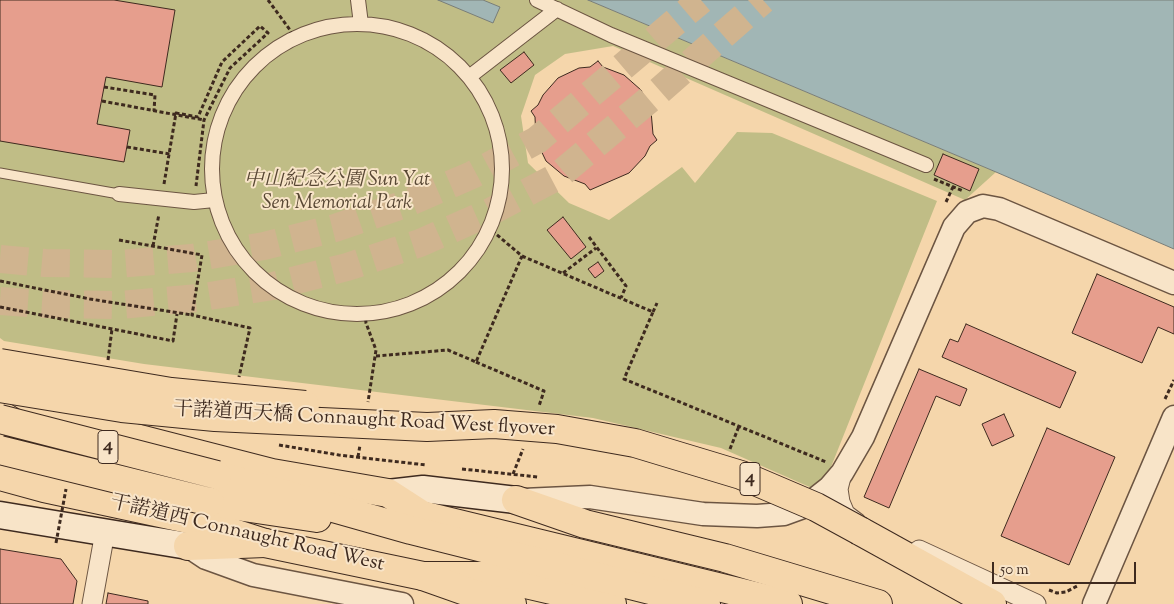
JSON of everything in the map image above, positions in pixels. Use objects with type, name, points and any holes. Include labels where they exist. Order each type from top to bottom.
[{"type":"main road","points":[[0,362],[171,392],[494,424]]},
{"type":"main road","points":[[0,378],[32,402],[72,421],[272,473],[388,493],[423,489],[516,500],[585,524],[725,558],[878,604]]},
{"type":"main road","name":"干諾道西天橋 Connaught Road West flyover","points":[[0,388],[122,408],[214,417],[427,427],[494,424],[557,429],[635,443],[741,475],[816,507],[1010,600]]},
{"type":"main road","name":"4","points":[[0,419],[232,480],[410,530],[706,604]]},
{"type":"main road","points":[[0,450],[228,506],[410,530]]},
{"type":"main road","name":"干諾道西 Connaught Road West","points":[[0,476],[44,488],[193,520],[265,543],[423,576],[491,576],[612,604]]},
{"type":"main road","points":[[388,493],[422,515],[788,604]]},
{"type":"main road","name":"干諾道西 Connaught Road West","points":[[0,515],[188,546]]},
{"type":"main road","points":[[188,546],[265,543]]},
{"type":"main road","points":[[423,576],[485,598],[512,604]]},
{"type":"street","points":[[358,0],[361,24]]},
{"type":"street","points":[[537,0],[611,35],[926,165]]},
{"type":"street","points":[[468,77],[557,9]]},
{"type":"street","points":[[361,24],[392,29],[421,39],[447,55],[468,77],[486,104],[498,134],[502,166],[500,198],[490,228],[471,259],[446,284],[415,302],[380,312],[349,314],[318,309],[289,297],[262,280],[241,257],[224,230],[214,200],[211,171],[214,142],[222,114],[239,84],[263,58],[292,39],[326,28],[361,24]]},
{"type":"street","points":[[119,194],[194,202],[214,200]]},
{"type":"street","points":[[516,500],[590,498],[703,514],[772,515],[784,514],[806,506],[830,487],[839,469],[863,438],[954,227],[967,212],[983,206],[999,209],[1174,282]]},
{"type":"street","points":[[1094,604],[1168,446],[1174,417]]},
{"type":"street","points":[[839,469],[838,488],[840,502],[845,514],[855,522],[1010,600],[1042,597]]},
{"type":"street","points":[[92,604],[105,532]]},
{"type":"street","name":"干諾道西 Connaught Road West","points":[[188,546],[206,558],[253,575],[402,604]]},
{"type":"lane","points":[[0,173],[119,194]]},
{"type":"path","points":[[268,0],[290,30],[292,39]]},
{"type":"path","points":[[153,246],[176,113],[198,117],[222,62],[260,26],[268,33],[230,68],[204,120],[196,183]]},
{"type":"path","points":[[104,87],[155,95],[154,111]]},
{"type":"path","points":[[102,101],[204,120]]},
{"type":"path","points":[[127,147],[170,154]]},
{"type":"path","points":[[490,228],[522,256],[653,312]]},
{"type":"path","points":[[590,237],[596,248],[626,286],[621,298]]},
{"type":"path","points":[[119,240],[202,254],[192,316]]},
{"type":"path","points":[[563,273],[596,248]]},
{"type":"path","points":[[376,356],[448,350],[476,362],[522,256]]},
{"type":"path","points":[[0,281],[250,328],[238,382]]},
{"type":"path","points":[[657,303],[624,379],[839,469]]},
{"type":"path","points":[[0,307],[173,341],[177,314]]},
{"type":"path","points":[[365,313],[376,356],[366,412]]},
{"type":"path","points":[[108,361],[112,329]]},
{"type":"path","points":[[358,457],[361,439]]},
{"type":"path","points":[[1042,597],[1057,593]]},
{"type":"green space","name":"中山紀念公園 Sun Yat Sen Memorial Park","points":[[0,0],[588,0],[996,172],[965,200],[613,46],[565,54],[535,75],[521,116],[528,163],[569,203],[609,220],[682,167],[695,183],[737,132],[772,133],[937,201],[821,492],[721,448],[593,418],[144,364],[4,341],[0,338]]},
{"type":"shaded area","points":[[438,0],[483,0],[500,7],[493,23]]},
{"type":"shaded area","points":[[588,0],[1174,0],[1174,249],[996,172]]},
{"type":"building","points":[[0,0],[114,0],[175,10],[162,87],[106,77],[97,124],[130,130],[124,162],[0,141]]},
{"type":"building","points":[[524,52],[534,65],[511,83],[500,70]]},
{"type":"building","points":[[598,61],[603,67],[624,75],[641,90],[651,111],[653,134],[657,140],[629,173],[590,190],[585,184],[564,176],[546,161],[536,140],[535,117],[531,111],[538,105],[543,95],[558,78],[579,68],[590,67]]},
{"type":"building","points":[[943,154],[979,169],[970,191],[934,175]]},
{"type":"building","points":[[563,217],[586,247],[571,259],[547,230]]},
{"type":"building","points":[[598,262],[604,271],[595,278],[588,269]]},
{"type":"building","points":[[1097,274],[1174,307],[1174,334],[1158,327],[1142,363],[1072,333]]},
{"type":"building","points":[[966,324],[1076,372],[1060,408],[942,357],[950,339],[958,342]]},
{"type":"building","points":[[919,369],[967,389],[960,406],[936,396],[889,508],[864,497]]},
{"type":"building","points":[[1004,414],[1014,436],[992,446],[982,424]]},
{"type":"building","points":[[1047,428],[1115,457],[1069,565],[1001,536]]},
{"type":"building","points":[[0,549],[61,559],[77,581],[73,604],[0,604]]},
{"type":"building","points":[[108,593],[148,601],[148,604],[106,604]]},
{"type":"tunnel","points":[[0,259],[45,263],[118,264],[192,258],[264,246],[335,228],[405,204],[472,175],[537,140],[701,0]]},
{"type":"tunnel","points":[[0,301],[43,304],[120,305],[197,298],[273,286],[347,267],[420,243],[490,212],[558,176],[763,0]]}]
